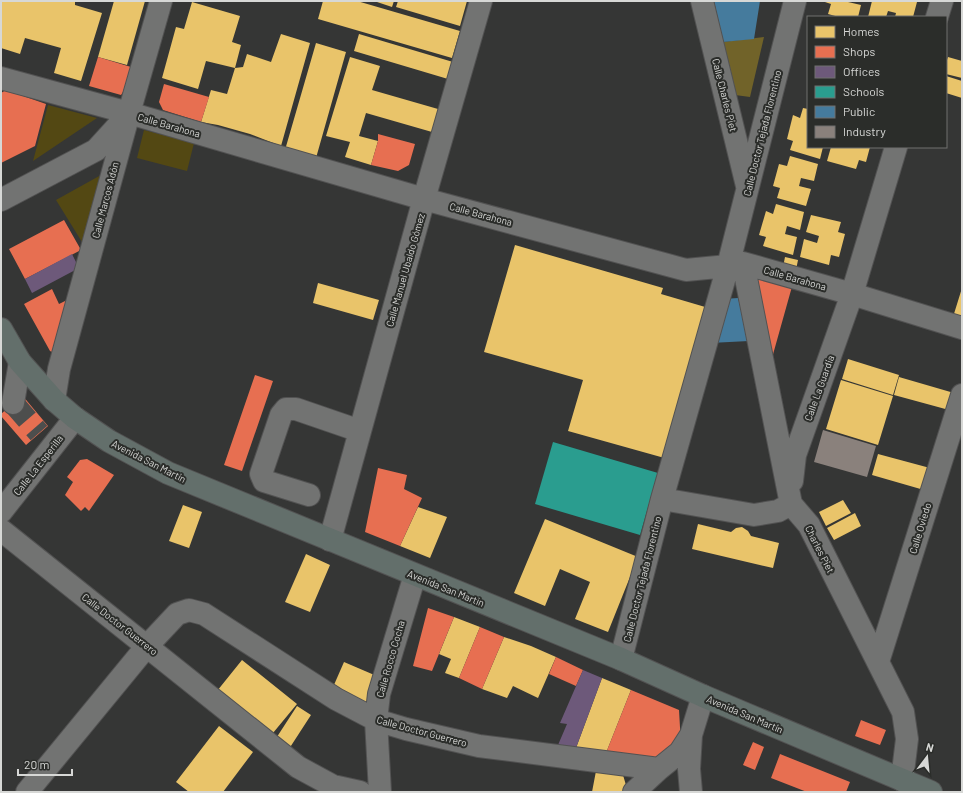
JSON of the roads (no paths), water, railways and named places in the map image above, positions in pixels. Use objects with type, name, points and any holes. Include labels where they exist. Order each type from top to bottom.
[{"type":"main road","name":"Avenida San Martín","points":[[1,329],[20,362],[54,400],[75,418],[109,441],[168,473],[621,659],[704,696],[931,792]]},
{"type":"street","name":"Calle Marcos Adón","points":[[54,400],[60,369],[129,113],[161,1]]},
{"type":"street","name":"Calle Manuel Ubaldo Gómez","points":[[330,540],[424,199],[481,1]]},
{"type":"street","name":"Calle Charles Piet","points":[[702,1],[747,190]]},
{"type":"street","name":"Calle Doctor Tejada Florentino","points":[[621,659],[662,499],[736,264],[747,190],[795,1]]},
{"type":"street","points":[[937,16],[942,1]]},
{"type":"street","name":"Calle Barahona","points":[[1,78],[129,113],[424,199],[686,270],[736,264],[852,294],[962,328]]},
{"type":"street","points":[[1,200],[96,150],[129,113]]},
{"type":"street","name":"Calle La Guardia","points":[[791,504],[795,454],[852,294],[896,148]]},
{"type":"street","name":"Charles Piet","points":[[736,264],[791,504],[809,525],[903,712],[907,739],[902,780]]},
{"type":"street","points":[[13,403],[20,362]]},
{"type":"street","name":"Calle Oviedo","points":[[878,662],[962,395]]},
{"type":"street","points":[[309,495],[264,481],[261,474],[281,415],[286,409],[296,409],[360,431]]},
{"type":"street","name":"Calle La Esperilla","points":[[1,512],[46,440],[75,418]]},
{"type":"street","points":[[662,499],[754,515],[778,511],[791,504]]},
{"type":"street","name":"Calle Doctor Guerrero","points":[[1,530],[298,766],[333,786],[360,792]]},
{"type":"street","name":"Calle Rocco Cocha","points":[[380,792],[376,720],[379,694],[415,575]]},
{"type":"street","name":"Calle Doctor Guerrero","points":[[147,646],[177,614],[189,610],[204,614],[336,700],[376,720],[406,729],[479,746],[659,769]]},
{"type":"street","points":[[27,792],[147,646]]},
{"type":"street","points":[[634,792],[680,752],[691,735],[704,696]]},
{"type":"street","points":[[691,735],[689,769],[691,792]]},
{"type":"tunnel","points":[[13,403],[39,433]]}]
